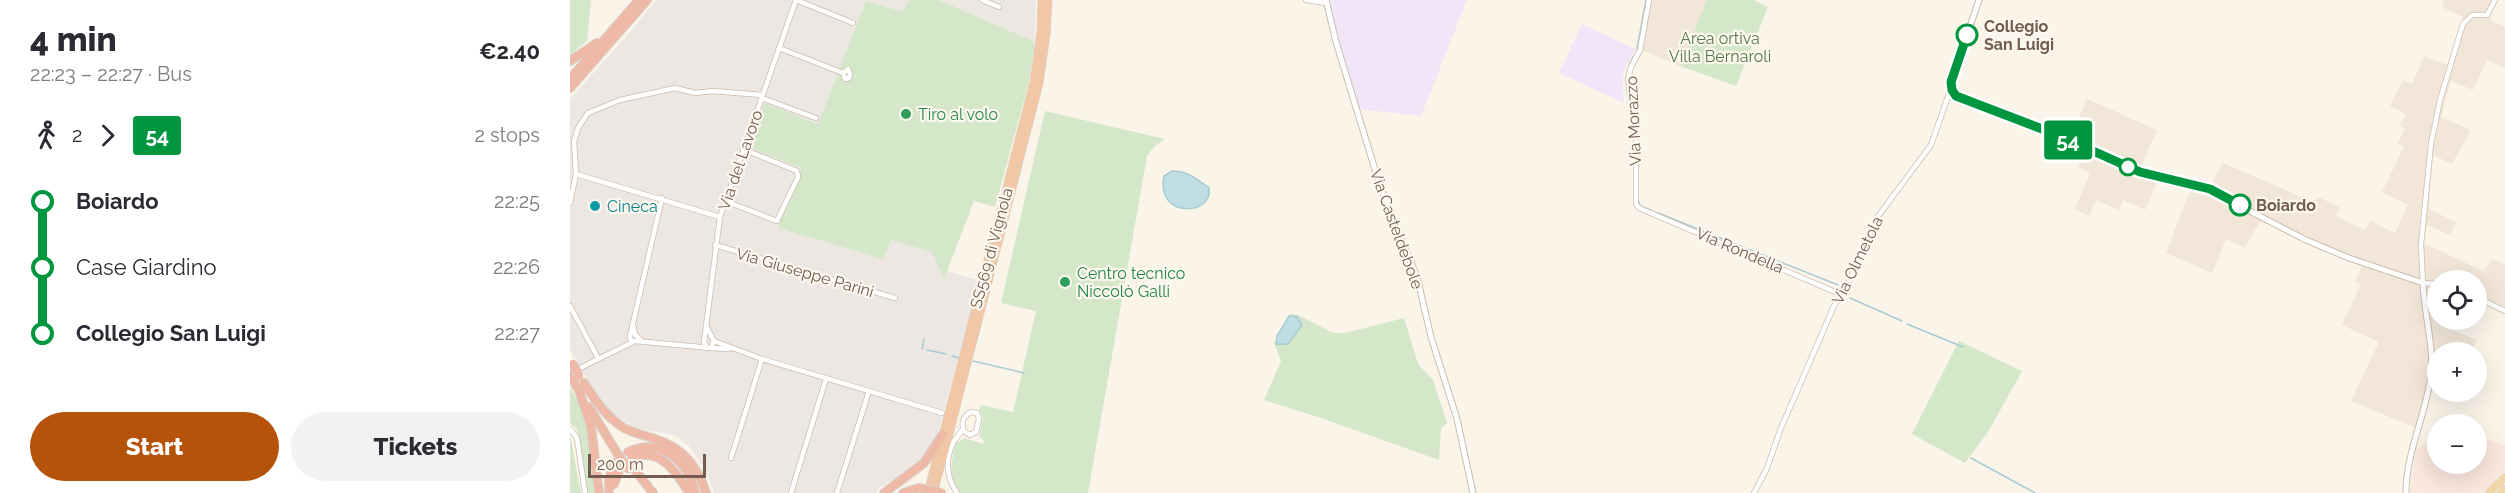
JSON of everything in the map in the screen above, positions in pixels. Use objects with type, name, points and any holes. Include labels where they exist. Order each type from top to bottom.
[{"type":"highway","points":[[570,79],[639,0]]},
{"type":"highway","points":[[570,88],[646,0]]},
{"type":"highway","name":"SS569 di Vignola","points":[[953,406],[1034,82],[1041,33],[1042,0]]},
{"type":"highway","name":"SS569 di Vignola","points":[[933,493],[948,425],[1039,83],[1048,0]]},
{"type":"highway","points":[[570,61],[620,23]]},
{"type":"highway","points":[[571,362],[591,423],[598,493]]},
{"type":"highway","points":[[576,380],[646,493]]},
{"type":"highway","points":[[576,380],[619,424],[669,444],[687,456],[698,472],[706,493]]},
{"type":"highway","name":"SS569 di Vignola","points":[[928,493],[943,434],[948,425]]},
{"type":"highway","points":[[884,493],[924,463],[943,434]]},
{"type":"highway","points":[[609,493],[609,478],[624,460],[648,447],[670,453],[685,468],[693,492]]},
{"type":"highway","points":[[614,493],[615,478],[624,460]]},
{"type":"highway","points":[[624,460],[653,493]]},
{"type":"highway","points":[[903,493],[919,488],[942,493]]},
{"type":"main road","points":[[2489,493],[2505,477]]},
{"type":"main road","points":[[2501,493],[2505,489]]},
{"type":"street","points":[[796,0],[853,23]]},
{"type":"street","name":"Via del Lavoro","points":[[709,348],[704,346],[704,340],[720,217],[796,0]]},
{"type":"street","points":[[982,0],[999,7]]},
{"type":"street","points":[[1306,0],[1326,2]]},
{"type":"street","name":"Via Morazzo","points":[[1639,208],[1636,204],[1635,189],[1636,130],[1628,79],[1631,67],[1640,50],[1649,0]]},
{"type":"street","name":"Via Olmetola","points":[[1754,493],[1767,468],[1781,428],[1840,294],[1848,284],[1876,219],[1930,145],[1979,0]]},
{"type":"street","points":[[2406,493],[2410,458],[2431,375],[2431,344],[2421,246],[2431,144],[2440,100],[2460,31],[2469,16],[2489,13],[2495,0]]},
{"type":"street","name":"Via Casteldebole","points":[[1326,2],[1382,195],[1417,277],[1431,337],[1457,419],[1473,493]]},
{"type":"street","points":[[779,48],[843,72]]},
{"type":"street","points":[[570,203],[576,174],[574,141],[584,118],[608,104],[675,88],[695,93],[713,91],[762,97],[816,118]]},
{"type":"street","points":[[1951,88],[1954,94],[1965,100],[2055,134],[2140,172],[2210,189],[2306,240],[2349,258],[2427,284]]},
{"type":"street","points":[[725,201],[777,221],[798,177],[797,171],[743,149]]},
{"type":"street","points":[[576,174],[720,217]]},
{"type":"street","points":[[576,380],[598,358],[624,345],[632,338],[662,198]]},
{"type":"street","name":"Via Rondella","points":[[1639,208],[1840,294]]},
{"type":"street","name":"Via Giuseppe Parini","points":[[715,245],[895,298]]},
{"type":"street","points":[[2487,302],[2505,311]]},
{"type":"street","points":[[570,306],[598,358]]},
{"type":"street","points":[[706,325],[714,340]]},
{"type":"street","points":[[632,338],[735,350]]},
{"type":"street","points":[[694,347],[708,338],[762,359],[942,413]]},
{"type":"street","points":[[709,348],[714,340]]},
{"type":"street","points":[[731,458],[762,359]]},
{"type":"street","points":[[791,493],[826,378]]},
{"type":"street","points":[[837,493],[868,391]]},
{"type":"street","points":[[955,440],[976,432],[979,416],[975,412],[971,412],[963,419],[963,429],[955,440],[947,468],[957,493]]},
{"type":"street","points":[[956,417],[963,419]]},
{"type":"street","points":[[570,429],[577,438],[585,493]]},
{"type":"street","points":[[963,429],[970,435]]},
{"type":"shaded area","points":[[656,0],[909,0],[904,13],[866,1],[778,228],[883,259],[891,240],[911,245],[932,252],[945,271],[979,280],[936,440],[923,461],[879,488],[876,493],[714,493],[707,473],[689,446],[674,435],[635,428],[613,414],[599,400],[570,350],[570,99]]},
{"type":"shaded area","points":[[939,0],[1036,0],[1035,42]]},
{"type":"shaded area","points":[[1330,0],[1467,0],[1421,116],[1359,109],[1340,45]]},
{"type":"shaded area","points":[[1648,0],[1707,0],[1680,66],[1636,48]]},
{"type":"shaded area","points":[[2444,0],[2492,0],[2486,12],[2492,21],[2505,27],[2505,68],[2487,60],[2473,90],[2451,81],[2441,117],[2471,130],[2452,164],[2433,155],[2429,209],[2456,222],[2450,235],[2427,225],[2424,243],[2480,270],[2427,270],[2427,330],[2454,330],[2477,340],[2476,342],[2427,342],[2427,400],[2419,429],[2351,401],[2379,342],[2342,325],[2361,284],[2355,282],[2362,266],[2261,220],[2244,248],[2226,239],[2212,273],[2166,253],[2193,183],[2209,187],[2223,163],[2311,201],[2320,198],[2339,207],[2336,216],[2365,230],[2370,221],[2395,233],[2408,205],[2382,192],[2404,147],[2398,143],[2405,129],[2400,126],[2406,114],[2390,106],[2403,80],[2412,84],[2424,57],[2449,65],[2463,17],[2442,7]]},
{"type":"shaded area","points":[[1582,24],[1635,49],[1622,76],[1624,103],[1559,73]]},
{"type":"shaded area","points":[[2087,99],[2157,130],[2138,172],[2158,180],[2145,210],[2123,200],[2119,210],[2096,200],[2089,216],[2075,209],[2090,173],[2078,167],[2085,150],[2068,143]]},
{"type":"shaded area","points":[[2491,259],[2505,264],[2505,314],[2487,306],[2487,270],[2485,270]]},
{"type":"shaded area","points":[[2487,439],[2503,446],[2505,442],[2505,470],[2485,493],[2410,493],[2416,449],[2427,441],[2427,474],[2487,474]]},
{"type":"green space","points":[[570,0],[591,0],[587,41],[570,55]]},
{"type":"green space","points":[[909,0],[939,0],[1035,42],[1029,82],[995,207],[974,201],[944,279],[932,252],[891,240],[883,259],[778,228],[792,180],[797,178],[801,168],[748,147],[765,103],[818,124],[866,1],[903,12]]},
{"type":"green space","name":"Area ortiva Villa Bernaroli","points":[[1707,0],[1753,0],[1768,7],[1736,86],[1680,66]]},
{"type":"green space","name":"Centro tecnico Niccolò Galli","points":[[1045,111],[1165,139],[1147,156],[1088,493],[959,493],[953,480],[952,468],[956,443],[965,438],[983,444],[984,441],[979,436],[983,418],[979,410],[981,405],[1013,412],[1036,311],[1001,303]]},
{"type":"green space","points":[[1290,314],[1296,314],[1333,333],[1345,333],[1404,318],[1418,364],[1433,380],[1447,423],[1441,428],[1439,460],[1264,400],[1281,361],[1274,343]]},
{"type":"green space","points":[[1959,341],[2022,371],[1988,432],[1965,463],[1912,434]]},
{"type":"green space","points":[[570,387],[585,415],[589,429],[597,493],[587,493],[577,429],[570,423]]},
{"type":"green space","points":[[570,434],[581,493],[570,493]]},
{"type":"water","points":[[1172,171],[1188,174],[1209,188],[1208,197],[1203,204],[1185,209],[1168,200],[1164,190],[1164,176]]},
{"type":"water","points":[[1289,316],[1297,317],[1302,325],[1288,344],[1276,344],[1277,336]]},
{"type":"waterway","points":[[1637,49],[1646,0]]},
{"type":"waterway","points":[[1633,57],[1627,77],[1627,97],[1634,138]]},
{"type":"waterway","points":[[1638,173],[1639,159]]},
{"type":"waterway","points":[[1638,199],[1640,206],[1651,210]]},
{"type":"waterway","points":[[1658,213],[1838,285]]},
{"type":"waterway","points":[[1850,298],[1902,321]]},
{"type":"waterway","points":[[1907,324],[1963,347]]},
{"type":"waterway","points":[[922,349],[924,339]]},
{"type":"waterway","points":[[927,350],[946,354]]},
{"type":"waterway","points":[[952,356],[959,358]]},
{"type":"waterway","points":[[973,361],[1024,373]]},
{"type":"waterway","points":[[1971,458],[2035,493]]},
{"type":"bus line","name":"54","points":[[1967,35],[1951,82],[1956,96],[2055,134],[2140,172],[2175,183],[2210,189],[2240,205]]},
{"type":"place","name":"Collegio San Luigi","points":[[1967,35]]},
{"type":"place","name":"Tiro al volo","points":[[906,114]]},
{"type":"place","name":"Boiardo","points":[[2240,205]]},
{"type":"place","name":"Cineca","points":[[595,206]]},
{"type":"place","name":"Centro tecnico Niccolò Galli","points":[[1065,282]]}]
